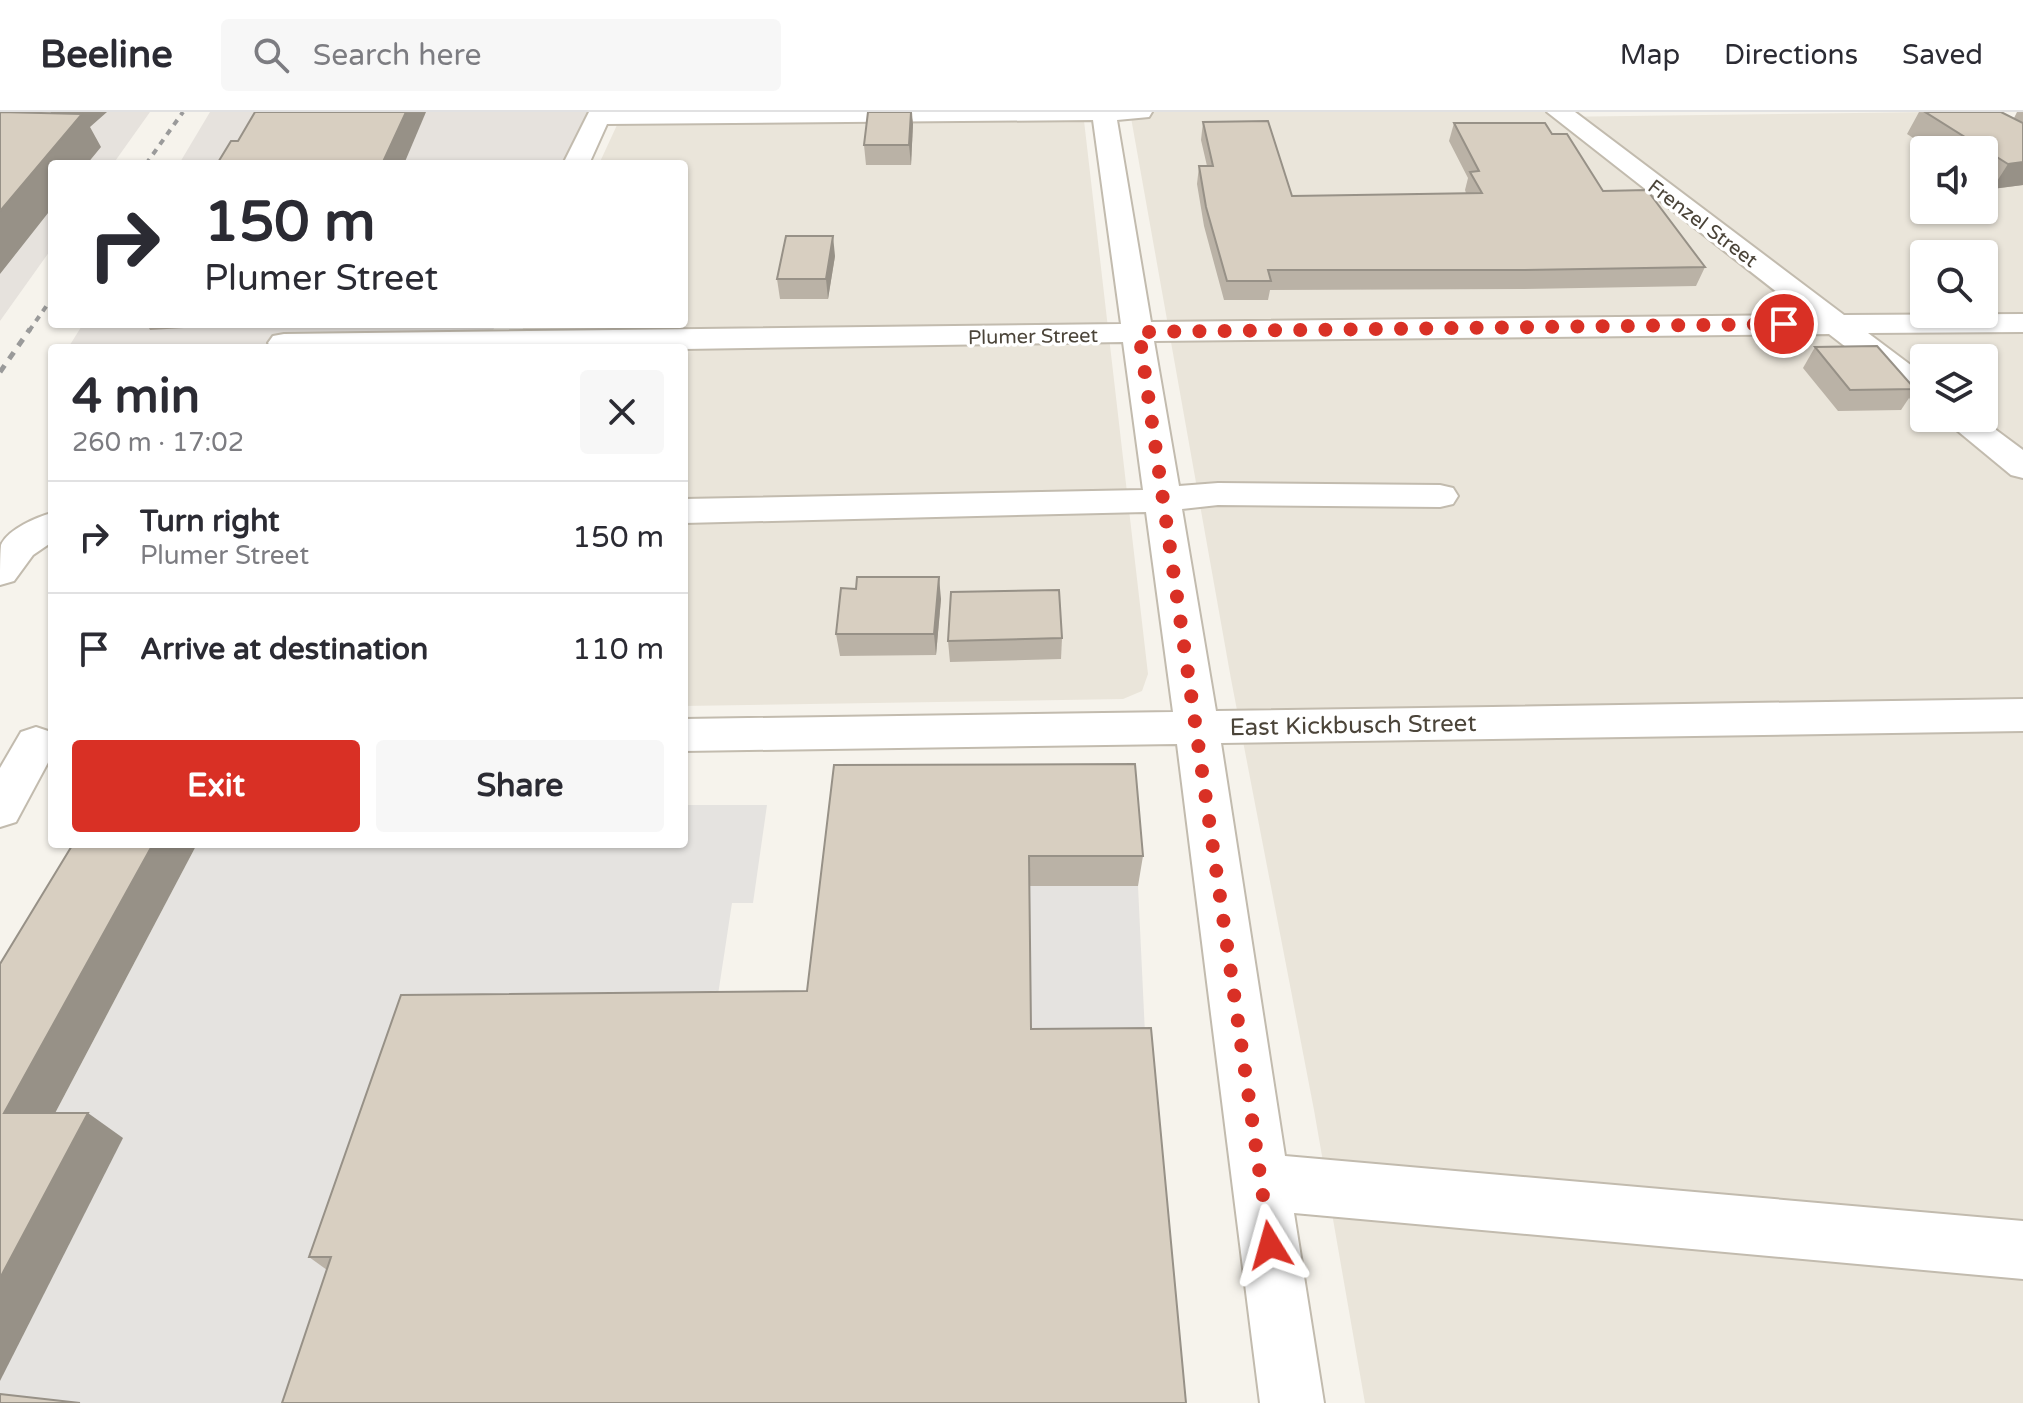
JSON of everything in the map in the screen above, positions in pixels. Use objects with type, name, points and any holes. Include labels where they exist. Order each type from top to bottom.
[{"type":"street","points":[[1104,112],[1197,727],[1292,1403]]},
{"type":"street","points":[[578,160],[600,114],[1140,112]]},
{"type":"street","name":"Frenzel Street","points":[[1559,112],[1910,380]]},
{"type":"street","name":"Plumer Street","points":[[284,343],[492,332],[1064,336],[1139,332],[2023,323]]},
{"type":"street","points":[[1977,432],[2023,467]]},
{"type":"street","points":[[688,511],[1122,503],[1218,494],[1440,496]]},
{"type":"street","points":[[0,572],[20,546],[48,528]]},
{"type":"street","name":"East Kickbusch Street","points":[[688,735],[2023,715]]},
{"type":"street","points":[[0,809],[29,743]]},
{"type":"street","points":[[1261,1182],[2023,1250]]},
{"type":"shaded area","points":[[0,112],[150,112],[116,160],[48,160],[48,254],[0,321]]},
{"type":"shaded area","points":[[210,112],[601,112],[578,160],[181,160]]},
{"type":"shaded area","points":[[623,112],[1083,112],[1148,674],[1142,691],[1123,699],[688,706],[688,344],[516,344],[523,328],[688,328],[688,160],[601,160]]},
{"type":"shaded area","points":[[1130,112],[1546,112],[1552,117],[1932,112],[1981,136],[1910,136],[1910,224],[1998,224],[1998,145],[2023,157],[2023,1403],[1365,1403],[1314,1110],[1231,679]]},
{"type":"shaded area","points":[[80,328],[494,328],[488,341],[456,344],[70,344]]},
{"type":"shaded area","points":[[688,805],[767,805],[753,903],[732,903],[714,1021],[319,1403],[0,1403],[0,1381],[42,1138],[195,848],[688,848]]},
{"type":"shaded area","points":[[1028,886],[1138,886],[1146,1055],[852,1004]]},
{"type":"building","points":[[0,112],[82,114],[0,211]]},
{"type":"building","points":[[255,112],[406,112],[384,160],[219,160],[231,141],[238,141]]},
{"type":"building","points":[[868,112],[911,112],[909,145],[864,145]]},
{"type":"building","points":[[1925,112],[2001,112],[2023,123],[2023,162],[2008,164],[1998,158],[1998,136],[1963,136]]},
{"type":"building","points":[[1268,121],[1292,196],[1482,193],[1470,172],[1479,171],[1454,123],[1545,123],[1552,134],[1567,134],[1603,191],[1647,190],[1705,267],[1268,270],[1271,281],[1227,281],[1206,207],[1199,166],[1213,166],[1203,122]]},
{"type":"building","points":[[786,236],[833,236],[826,279],[777,279]]},
{"type":"building","points":[[1877,346],[1910,383],[1910,389],[1850,390],[1815,347]]},
{"type":"building","points":[[857,577],[939,577],[934,634],[836,634],[841,588],[856,589]]},
{"type":"building","points":[[1059,590],[1062,638],[948,641],[951,592]]},
{"type":"building","points":[[1135,764],[1143,856],[1029,856],[1031,1029],[1151,1028],[1186,1403],[282,1403],[331,1257],[309,1257],[401,995],[807,991],[834,765]]},
{"type":"building","points":[[71,848],[151,848],[4,1113],[88,1113],[0,1278],[0,964]]},
{"type":"building","points":[[0,1394],[80,1403],[0,1403]]},
{"type":"railway","points":[[149,160],[183,112]]},
{"type":"railway","points":[[29,331],[48,304]]},
{"type":"railway","points":[[0,372],[30,329]]},
{"type":"route","points":[[1270,1245],[1139,332],[1784,324]]}]
